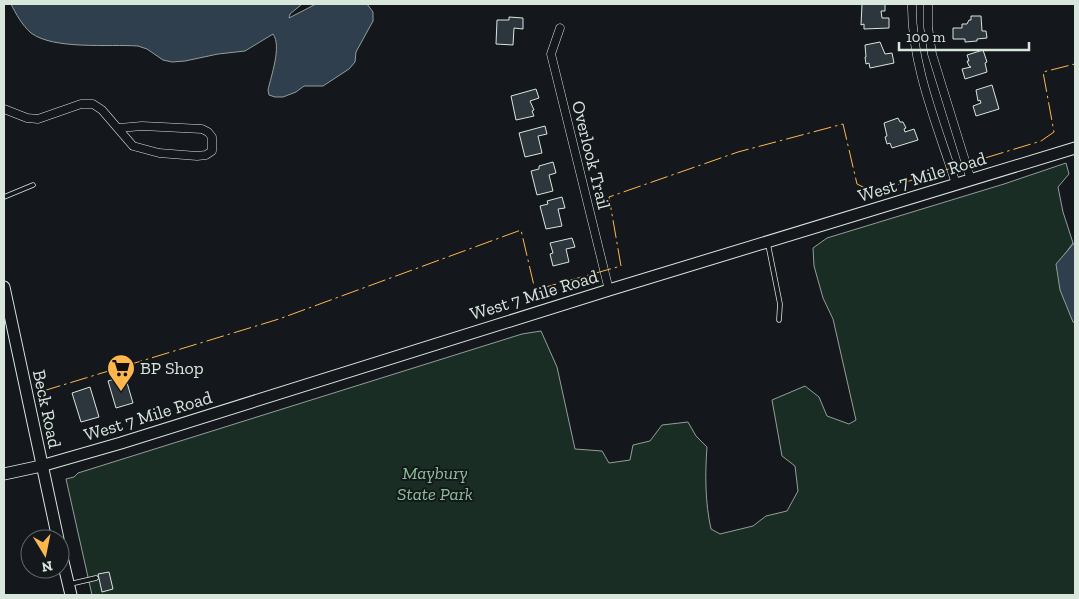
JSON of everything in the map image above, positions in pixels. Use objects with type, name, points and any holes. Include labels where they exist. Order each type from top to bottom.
[{"type":"street","points":[[912,4],[912,23],[924,81],[956,184]]},
{"type":"street","points":[[928,4],[928,27],[932,54],[971,180]]},
{"type":"street","name":"Overlook Trail","points":[[560,28],[551,54],[609,290]]},
{"type":"street","points":[[924,81],[938,76]]},
{"type":"street","points":[[4,109],[27,118],[38,119],[81,104],[93,104],[102,110],[110,122],[119,128],[132,146],[159,153],[197,156],[212,151],[212,137],[202,129],[142,126],[119,128]]},
{"type":"street","name":"West 7 Mile Road","points":[[4,474],[121,444],[609,290],[1075,148]]},
{"type":"street","name":"Beck Road","points":[[4,287],[56,529]]},
{"type":"lane","points":[[4,197],[33,185]]},
{"type":"lane","points":[[768,241],[780,304],[779,320]]},
{"type":"lane","points":[[69,590],[96,578]]},
{"type":"green space","name":"Maybury State Park","points":[[1066,163],[1069,174],[1058,187],[1063,212],[1073,243],[1059,262],[1075,295],[1075,595],[92,595],[66,479],[74,477],[78,473],[522,334],[541,331],[557,367],[575,449],[602,451],[609,463],[630,460],[633,445],[650,441],[662,425],[688,422],[696,436],[707,447],[706,488],[711,529],[720,534],[753,526],[766,516],[787,511],[798,491],[795,466],[782,456],[772,400],[805,386],[819,397],[827,416],[849,424],[856,420],[833,319],[823,298],[814,266],[813,248],[827,238]]},
{"type":"water","points":[[11,4],[302,4],[290,14],[289,18],[316,4],[367,4],[373,12],[373,21],[356,52],[355,62],[349,69],[323,86],[304,86],[296,92],[283,97],[275,97],[269,95],[268,90],[276,53],[273,34],[245,51],[172,62],[163,60],[147,49],[138,46],[67,44],[41,38],[31,33]]},
{"type":"water","points":[[1075,242],[1075,323],[1060,290],[1056,264]]},
{"type":"building","points":[[862,4],[885,4],[885,11],[881,11],[882,18],[889,18],[889,28],[864,29],[864,24],[861,25]]},
{"type":"building","points":[[971,16],[981,16],[982,31],[986,31],[987,38],[965,42],[965,39],[953,39],[953,28],[962,28],[962,24],[967,24],[971,20]]},
{"type":"building","points":[[509,17],[523,18],[523,29],[514,28],[513,45],[496,44],[497,20],[509,20]]},
{"type":"building","points":[[880,42],[885,54],[892,53],[894,63],[870,68],[869,63],[866,64],[865,45]]},
{"type":"building","points":[[983,50],[987,62],[985,63],[987,72],[965,79],[962,69],[971,67],[967,61],[969,61],[967,55]]},
{"type":"building","points":[[992,85],[999,109],[976,116],[973,106],[981,103],[980,100],[978,101],[976,90]]},
{"type":"building","points":[[536,89],[539,98],[530,101],[534,110],[532,111],[534,116],[516,120],[511,96]]},
{"type":"building","points":[[898,118],[906,128],[904,129],[905,132],[914,129],[918,140],[892,148],[890,143],[887,144],[884,123]]},
{"type":"building","points":[[545,126],[547,134],[538,136],[542,153],[525,157],[519,133]]},
{"type":"building","points":[[553,162],[556,173],[549,175],[553,191],[537,195],[531,171],[539,169],[539,166]]},
{"type":"building","points":[[562,197],[565,208],[558,209],[562,226],[546,229],[540,206],[548,204],[547,201]]},
{"type":"building","points":[[572,238],[575,247],[566,249],[569,262],[553,266],[550,254],[553,253],[550,243]]},
{"type":"building","points":[[125,376],[133,403],[116,408],[108,381]]},
{"type":"building","points":[[90,387],[99,417],[81,422],[72,393]]},
{"type":"building","points":[[109,572],[113,589],[102,592],[98,574]]},
{"type":"power","points":[[43,391],[279,319],[521,230],[535,290],[621,266],[609,197],[738,152],[843,124],[857,184],[873,192],[1041,141],[1054,132],[1043,72],[1075,64]]},
{"type":"place","name":"BP Shop","points":[[121,392]]}]
